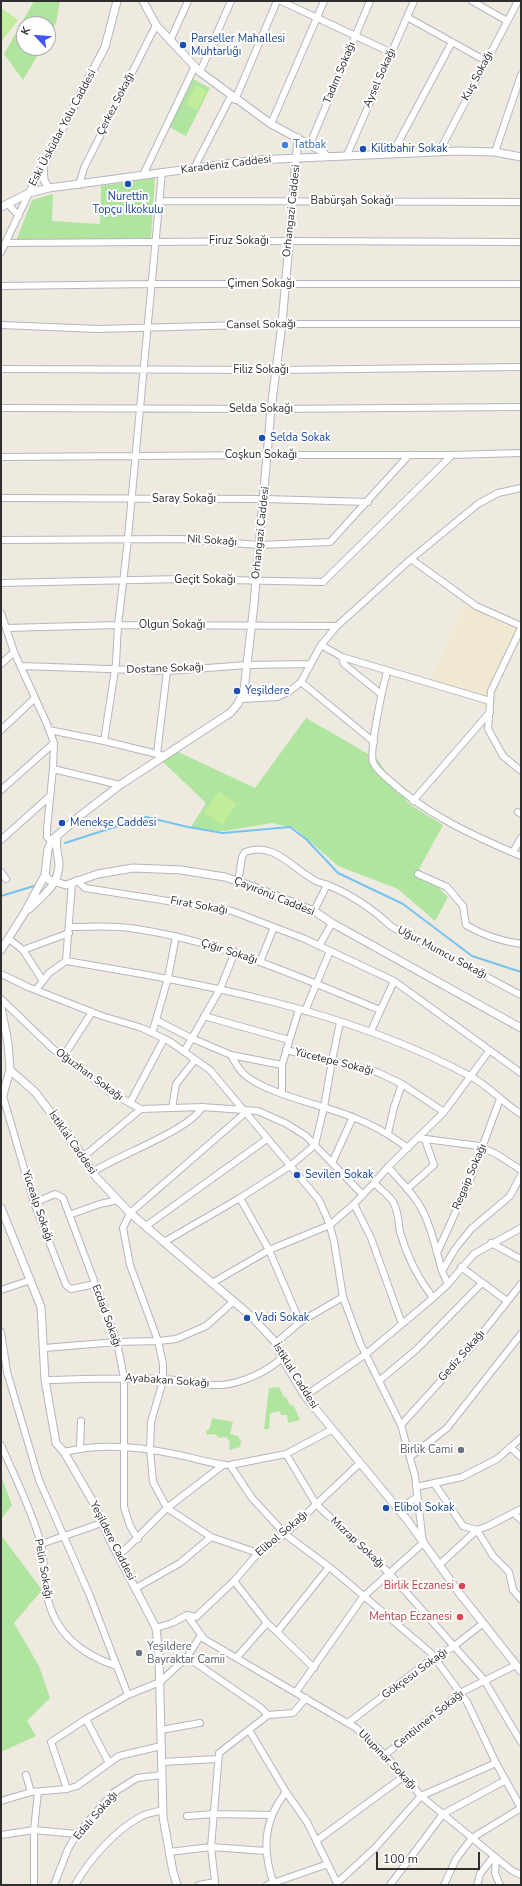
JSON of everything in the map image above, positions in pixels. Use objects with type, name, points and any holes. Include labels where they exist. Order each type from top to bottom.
[{"type":"street","name":"Eski Üsküdar Yolu Caddesi","points":[[1,252],[42,166],[105,47],[117,1]]},
{"type":"street","points":[[143,1],[156,25],[200,72],[233,98],[271,124],[310,144],[323,152],[326,156]]},
{"type":"street","points":[[170,41],[188,1]]},
{"type":"street","points":[[200,72],[231,1]]},
{"type":"street","points":[[193,170],[233,98],[277,1]]},
{"type":"street","points":[[281,1],[392,53]]},
{"type":"street","points":[[271,124],[324,1]]},
{"type":"street","name":"Tadım Sokağı","points":[[310,144],[370,1]]},
{"type":"street","name":"Aysel Sokağı","points":[[347,155],[414,1]]},
{"type":"street","points":[[472,1],[507,21]]},
{"type":"street","name":"Kuş Sokağı","points":[[438,152],[518,1]]},
{"type":"street","points":[[407,17],[486,61]]},
{"type":"street","name":"Çerkez Sokağı","points":[[79,185],[84,168],[156,25]]},
{"type":"street","points":[[392,154],[452,42]]},
{"type":"street","points":[[143,175],[195,66]]},
{"type":"street","points":[[495,152],[521,75]]},
{"type":"street","name":"Orhangazi Caddesi","points":[[241,699],[252,624],[271,409],[282,324],[284,284],[290,241],[298,138]]},
{"type":"street","name":"Karadeniz Caddesi","points":[[19,216],[4,206],[29,193],[49,188],[79,185],[162,172],[193,170],[255,160],[438,152],[495,152],[521,157]]},
{"type":"street","points":[[42,166],[44,180],[49,188]]},
{"type":"street","points":[[104,741],[115,671],[118,625],[136,456],[162,172]]},
{"type":"street","name":"Babürşah Sokağı","points":[[160,200],[521,202]]},
{"type":"street","name":"Firuz Sokağı","points":[[6,243],[290,241],[521,242]]},
{"type":"street","name":"Çimen Sokağı","points":[[1,286],[151,284],[521,284]]},
{"type":"street","name":"Cansel Sokağı","points":[[1,326],[98,329],[282,324],[521,324]]},
{"type":"street","name":"Filiz Sokağı","points":[[1,369],[276,370],[521,367]]},
{"type":"street","name":"Selda Sokağı","points":[[1,408],[271,409],[521,406]]},
{"type":"street","name":"Coşkun Sokağı","points":[[1,458],[268,455],[452,455],[521,453]]},
{"type":"street","name":"Nil Sokağı","points":[[1,540],[181,539],[259,545],[330,542],[368,502],[409,455]]},
{"type":"street","name":"Geçit Sokağı","points":[[1,583],[180,579],[323,582],[452,455]]},
{"type":"street","points":[[1,950],[25,912],[45,875],[48,849],[54,844],[57,835],[81,814],[120,785],[230,713],[241,699],[276,697],[290,691],[301,682],[322,645],[337,626],[411,559],[478,504],[498,493],[521,488]]},
{"type":"street","name":"Saray Sokağı","points":[[1,498],[264,499],[368,502]]},
{"type":"street","points":[[411,559],[476,606],[521,627],[491,691],[488,729],[503,756],[521,772]]},
{"type":"street","points":[[1,612],[14,652],[54,743],[53,770],[46,828],[47,837],[54,844],[58,859],[58,872],[48,891],[25,912]]},
{"type":"street","name":"Olgun Sokağı","points":[[6,628],[252,624],[337,626]]},
{"type":"street","points":[[322,645],[342,657],[387,672],[490,701]]},
{"type":"street","points":[[1,664],[14,652]]},
{"type":"street","points":[[342,657],[344,664],[381,694]]},
{"type":"street","name":"Dostane Sokağı","points":[[21,666],[115,671],[167,671],[247,665],[310,664]]},
{"type":"street","points":[[157,754],[167,671]]},
{"type":"street","points":[[387,672],[381,694],[372,757],[374,764],[379,771],[413,801],[452,824],[521,856]]},
{"type":"street","points":[[301,682],[374,742]]},
{"type":"street","points":[[1,730],[35,698]]},
{"type":"street","points":[[413,801],[490,712]]},
{"type":"street","points":[[49,730],[104,741],[165,756]]},
{"type":"street","points":[[1,790],[54,743]]},
{"type":"street","points":[[53,770],[120,785]]},
{"type":"street","points":[[1,840],[50,796]]},
{"type":"street","points":[[513,852],[521,838]]},
{"type":"street","name":"Uğur Mumcu Sokağı","points":[[238,882],[242,857],[245,852],[252,849],[263,849],[274,852],[316,881],[363,902],[392,926],[521,995]]},
{"type":"street","points":[[47,863],[52,857],[58,859]]},
{"type":"street","name":"Çayırönü Caddesi","points":[[74,882],[98,874],[134,868],[182,870],[225,877],[314,911],[332,923],[521,1028]]},
{"type":"street","points":[[1,872],[6,879]]},
{"type":"street","points":[[58,872],[74,882]]},
{"type":"street","points":[[418,874],[447,887],[464,906],[466,925],[481,934],[495,939],[521,944]]},
{"type":"street","points":[[45,875],[49,880],[54,880],[66,885],[74,882]]},
{"type":"street","points":[[66,961],[74,882]]},
{"type":"street","name":"Fırat Sokağı","points":[[74,882],[85,888],[232,911],[319,946],[394,982],[521,1073]]},
{"type":"street","points":[[314,911],[327,885]]},
{"type":"street","points":[[319,946],[332,923]]},
{"type":"street","name":"Çığır Sokağı","points":[[23,950],[69,930],[128,927],[176,936],[235,952],[380,1010]]},
{"type":"street","points":[[260,962],[274,927]]},
{"type":"street","points":[[152,1033],[168,978],[176,936]]},
{"type":"street","points":[[9,939],[23,950],[43,981]]},
{"type":"street","points":[[282,1093],[282,1065],[289,1040],[330,951]]},
{"type":"street","points":[[184,1052],[220,989],[235,952]]},
{"type":"street","points":[[36,990],[50,973],[66,961],[168,978],[220,989],[302,1010],[371,1031],[400,1042],[472,1077],[521,1114]]},
{"type":"street","points":[[1,974],[36,990],[92,1012],[152,1033],[164,1039],[210,1070],[319,1200],[330,1225],[343,1297],[366,1354],[401,1425],[410,1457],[416,1487],[423,1543],[363,1597],[296,1692]]},
{"type":"street","points":[[371,1031],[394,982]]},
{"type":"street","name":"Oğuzhan Sokağı","points":[[1,999],[53,1049],[115,1095],[141,1109]]},
{"type":"street","points":[[1,1007],[10,1070],[2,1098]]},
{"type":"street","points":[[64,1057],[92,1012]]},
{"type":"street","points":[[204,1016],[289,1040]]},
{"type":"street","points":[[156,1020],[191,1038],[231,1055],[282,1065]]},
{"type":"street","points":[[164,1242],[240,1198],[290,1166],[315,1145],[324,1107],[340,1022]]},
{"type":"street","points":[[130,1103],[164,1039]]},
{"type":"street","name":"Yücetepe Sokağı","points":[[286,1050],[376,1072],[402,1084],[444,1112]]},
{"type":"street","points":[[212,1283],[269,1250],[330,1225],[354,1204],[388,1167],[444,1112],[472,1077],[490,1051]]},
{"type":"street","points":[[231,1055],[237,1066],[245,1075],[259,1084],[353,1117],[388,1133],[408,1148]]},
{"type":"street","points":[[172,1108],[176,1084],[195,1060]]},
{"type":"street","name":"İstiklal Caddesi","points":[[10,1070],[35,1092],[93,1172],[130,1213],[252,1317],[276,1343],[282,1358],[306,1396],[331,1430],[360,1462],[398,1510],[482,1624],[519,1668]]},
{"type":"street","points":[[388,1133],[394,1107],[402,1084]]},
{"type":"street","name":"Yücealp Sokağı","points":[[2,1098],[34,1203],[66,1286],[71,1289],[95,1284]]},
{"type":"street","name":"Regaip Sokağı","points":[[437,1253],[470,1180],[500,1099]]},
{"type":"street","points":[[93,1172],[106,1163],[153,1142],[187,1122],[200,1112],[202,1107]]},
{"type":"street","points":[[83,1157],[141,1109],[202,1107],[258,1111],[287,1124],[306,1136],[363,1195]]},
{"type":"street","points":[[244,1111],[130,1213],[123,1228],[130,1265],[158,1341],[163,1364],[163,1381],[152,1422],[150,1449],[153,1482],[167,1508],[212,1537],[258,1553]]},
{"type":"street","points":[[332,1163],[353,1117]]},
{"type":"street","points":[[418,1138],[482,1147],[498,1155],[521,1170]]},
{"type":"street","points":[[146,1226],[267,1139]]},
{"type":"street","points":[[407,1189],[434,1165],[426,1140]]},
{"type":"street","points":[[388,1167],[420,1206],[442,1271],[448,1284]]},
{"type":"street","points":[[442,1271],[455,1249],[471,1229],[510,1196],[521,1175]]},
{"type":"street","points":[[374,1183],[393,1202],[398,1215],[400,1232],[411,1263],[421,1282],[434,1298]]},
{"type":"street","name":"Ecdad Sokağı","points":[[34,1203],[55,1194],[63,1198],[118,1342],[124,1378],[124,1507],[138,1539]]},
{"type":"street","points":[[240,1198],[269,1250],[300,1322]]},
{"type":"street","points":[[69,1215],[100,1204],[118,1200]]},
{"type":"street","points":[[354,1204],[371,1238],[402,1324]]},
{"type":"street","name":"Yeşildere Caddesi","points":[[1,1208],[41,1308],[45,1380],[56,1443],[64,1452],[93,1502],[102,1523],[156,1628],[160,1682],[163,1810],[169,1852],[177,1885]]},
{"type":"street","points":[[306,1396],[366,1354],[434,1298],[474,1254],[521,1228]]},
{"type":"street","points":[[490,1244],[521,1259]]},
{"type":"street","points":[[461,1267],[506,1301]]},
{"type":"street","points":[[1,1290],[31,1280]]},
{"type":"street","points":[[379,1381],[417,1349],[482,1283]]},
{"type":"street","name":"Gediz Sokağı","points":[[401,1425],[473,1346],[506,1301],[520,1287]]},
{"type":"street","points":[[276,1343],[300,1322],[343,1297]]},
{"type":"street","points":[[44,1348],[176,1339],[206,1326],[234,1301]]},
{"type":"street","points":[[1,1332],[7,1372],[29,1451],[39,1480],[64,1535],[128,1695]]},
{"type":"street","points":[[410,1457],[447,1428],[521,1334]]},
{"type":"street","name":"Ayabakan Sokağı","points":[[45,1380],[124,1378],[163,1381],[175,1380],[220,1385],[232,1383],[256,1374],[282,1358]]},
{"type":"street","points":[[80,1448],[81,1422]]},
{"type":"street","points":[[64,1452],[80,1448],[110,1445],[124,1446],[150,1449],[223,1465],[230,1465],[286,1454],[331,1430]]},
{"type":"street","points":[[416,1487],[462,1477],[497,1459],[521,1438]]},
{"type":"street","name":"Pelin Sokağı","points":[[1,1445],[41,1544],[46,1596],[63,1632],[81,1650],[98,1660],[117,1666]]},
{"type":"street","points":[[510,1447],[521,1457]]},
{"type":"street","name":"Mızrap Sokağı","points":[[286,1454],[316,1504],[390,1574],[453,1647],[484,1680],[521,1742]]},
{"type":"street","name":"Elibol Sokağı","points":[[156,1628],[187,1616],[196,1617],[234,1581],[258,1553],[285,1534],[360,1462]]},
{"type":"street","points":[[119,1555],[138,1539],[152,1522],[167,1508],[223,1465]]},
{"type":"street","points":[[230,1465],[252,1498],[285,1534],[329,1567],[431,1653],[433,1658],[467,1702],[496,1763],[521,1808],[472,1838],[456,1859],[444,1885]]},
{"type":"street","points":[[434,1483],[463,1526],[476,1530],[493,1556],[508,1572],[513,1590],[521,1599]]},
{"type":"street","points":[[398,1510],[418,1498]]},
{"type":"street","points":[[439,1565],[476,1530],[488,1526],[521,1509]]},
{"type":"street","points":[[514,1512],[521,1520]]},
{"type":"street","points":[[41,1544],[102,1523]]},
{"type":"street","points":[[136,1588],[180,1563],[212,1537]]},
{"type":"street","points":[[277,1632],[329,1567]]},
{"type":"street","points":[[234,1581],[267,1623],[314,1668]]},
{"type":"street","name":"Ulupınar Sokağı","points":[[187,1616],[204,1638],[356,1728],[385,1755],[421,1796],[495,1857],[521,1876]]},
{"type":"street","points":[[237,1657],[267,1623]]},
{"type":"street","name":"Gökçesu Sokağı","points":[[348,1723],[433,1658],[453,1647],[482,1624]]},
{"type":"street","points":[[67,1789],[51,1742],[86,1719],[128,1695],[160,1682],[187,1657],[201,1635]]},
{"type":"street","points":[[187,1657],[261,1708],[268,1715]]},
{"type":"street","name":"Centilmen Sokağı","points":[[385,1755],[460,1693],[484,1680],[519,1668]]},
{"type":"street","points":[[200,1885],[215,1882],[211,1846],[219,1753],[268,1715],[294,1713],[306,1698]]},
{"type":"street","points":[[86,1719],[109,1763]]},
{"type":"street","points":[[161,1730],[200,1723]]},
{"type":"street","points":[[249,1730],[286,1792],[307,1822],[337,1884],[375,1848],[421,1796],[496,1763]]},
{"type":"street","points":[[1,1801],[31,1792],[67,1789],[77,1786],[119,1756],[161,1746]]},
{"type":"street","points":[[161,1762],[218,1758]]},
{"type":"street","points":[[26,1774],[31,1792]]},
{"type":"street","name":"Edalı Sokağı","points":[[54,1885],[68,1849],[77,1834],[113,1794],[137,1778],[162,1775]]},
{"type":"street","points":[[316,1841],[403,1777]]},
{"type":"street","points":[[390,1885],[443,1814],[506,1780]]},
{"type":"street","points":[[34,1885],[34,1830],[38,1792]]},
{"type":"street","points":[[286,1792],[277,1803],[269,1820],[266,1851],[271,1884],[328,1864]]},
{"type":"street","points":[[75,1885],[88,1864],[115,1835],[142,1816],[163,1810]]},
{"type":"street","points":[[187,1816],[214,1814],[272,1815]]},
{"type":"street","points":[[1,1835],[34,1830],[77,1834]]},
{"type":"street","points":[[169,1852],[211,1846],[266,1851]]},
{"type":"street","points":[[477,1885],[480,1874],[495,1857]]},
{"type":"street","points":[[495,1857],[495,1873],[500,1885]]},
{"type":"shaded area","points":[[465,604],[521,630],[521,637],[496,691],[493,715],[475,700],[428,685]]},
{"type":"green space","points":[[34,1],[60,1],[56,23],[56,16],[26,16]]},
{"type":"green space","points":[[1,8],[16,19],[16,23],[1,42]]},
{"type":"green space","points":[[16,33],[16,56],[37,56],[23,80],[4,54]]},
{"type":"green space","points":[[193,79],[210,88],[186,136],[169,127]]},
{"type":"green space","points":[[196,85],[207,91],[197,110],[186,104]]},
{"type":"green space","points":[[155,178],[151,238],[16,241],[32,200],[53,194],[52,221],[100,224],[101,186]]},
{"type":"green space","points":[[306,718],[377,759],[409,804],[443,825],[419,869],[448,897],[435,921],[398,889],[338,866],[296,829],[272,823],[225,831],[204,830],[191,827],[206,803],[162,761],[176,751],[255,788]]},
{"type":"green space","points":[[219,791],[237,804],[222,825],[204,812]]},
{"type":"green space","points":[[279,1387],[290,1405],[294,1406],[300,1420],[288,1423],[287,1415],[281,1415],[280,1411],[270,1413],[269,1429],[264,1429],[269,1388]]},
{"type":"green space","points":[[212,1418],[233,1422],[230,1434],[238,1436],[241,1441],[240,1447],[229,1450],[230,1442],[226,1437],[219,1438],[215,1434],[207,1435],[206,1431],[210,1428]]},
{"type":"green space","points":[[1,1475],[12,1505],[1,1519]]},
{"type":"green space","points":[[1,1535],[42,1590],[14,1623],[39,1666],[50,1698],[27,1721],[36,1736],[1,1752]]},
{"type":"waterway","points":[[65,843],[146,817],[188,827],[223,833],[290,827],[306,839],[338,873],[403,904],[472,956],[521,972]]},
{"type":"waterway","points":[[1,896],[34,886]]},
{"type":"place","name":"Parseller Mahallesi Muhtarlığı","points":[[183,45]]},
{"type":"place","name":"Tatbak","points":[[285,145]]},
{"type":"place","name":"Kilitbahir Sokak","points":[[363,149]]},
{"type":"place","name":"Nurettin Topçu İlkokulu","points":[[128,184]]},
{"type":"place","name":"Selda Sokak","points":[[262,438]]},
{"type":"place","name":"Yeşildere","points":[[237,691]]},
{"type":"place","name":"Menekşe Caddesi","points":[[62,823]]},
{"type":"place","name":"Sevilen Sokak","points":[[297,1175]]},
{"type":"place","name":"Vadi Sokak","points":[[247,1318]]},
{"type":"place","name":"Birlik Cami","points":[[461,1450]]},
{"type":"place","name":"Elibol Sokak","points":[[386,1508]]},
{"type":"place","name":"Birlik Eczanesi","points":[[462,1586]]},
{"type":"place","name":"Mehtap Eczanesi","points":[[460,1617]]},
{"type":"place","name":"Yeşildere Bayraktar Camii","points":[[139,1653]]}]
